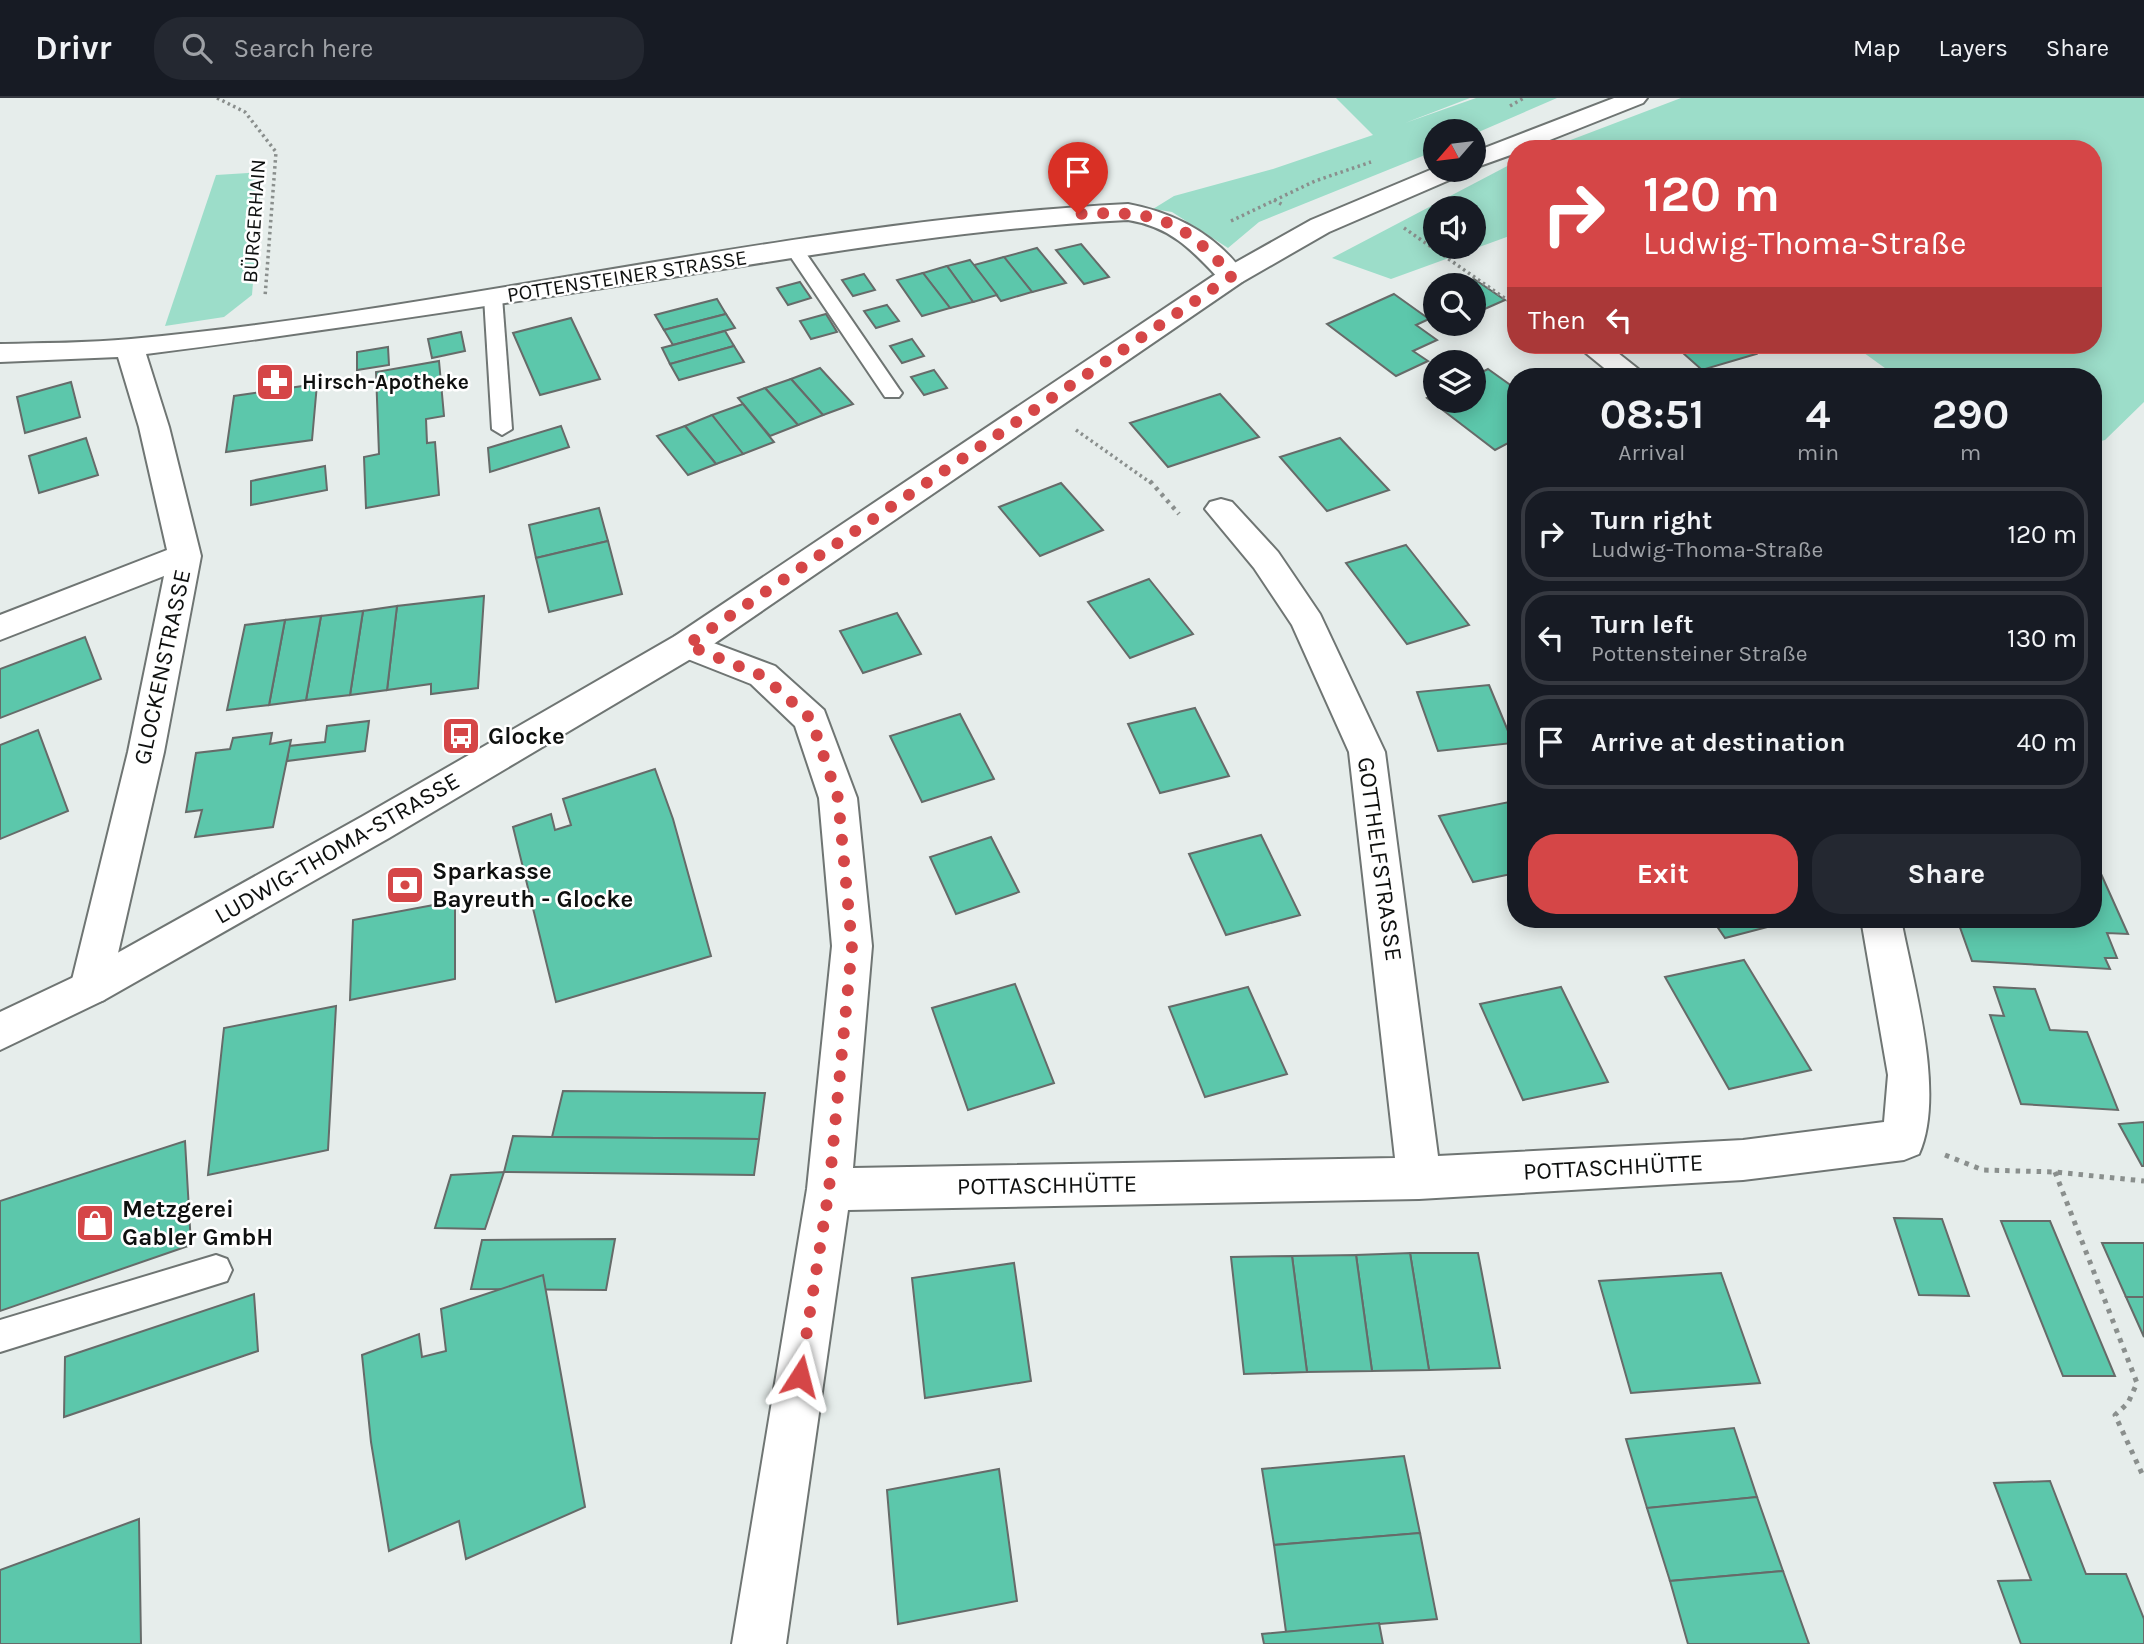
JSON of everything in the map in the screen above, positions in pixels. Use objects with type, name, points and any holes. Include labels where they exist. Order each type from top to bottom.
[{"type":"street","points":[[1528,140],[1635,98]]},
{"type":"street","points":[[1486,156],[1507,148]]},
{"type":"street","name":"LUDWIG-THOMA-STRASSE","points":[[5,1032],[90,988],[376,827],[687,645],[1232,276],[1320,226],[1424,182]]},
{"type":"street","name":"POTTENSTEINER STRASSE","points":[[0,353],[130,348],[262,331],[1029,217],[1128,212],[1152,216],[1192,235],[1232,276]]},
{"type":"street","name":"GLOCKENSTRASSE","points":[[90,988],[146,752],[184,556],[154,427],[130,348]]},
{"type":"street","points":[[1602,354],[1621,368]]},
{"type":"street","name":"GOTTHELFSTRASSE","points":[[1221,509],[1266,560],[1308,622],[1367,751],[1419,1178]]},
{"type":"street","points":[[0,628],[184,556]]},
{"type":"street","points":[[687,645],[763,676],[811,719],[838,798],[852,946],[829,1189],[759,1644]]},
{"type":"street","points":[[1883,928],[1909,1074],[1904,1140]]},
{"type":"street","name":"POTTASCHHÜTTE","points":[[829,1189],[1419,1178],[1743,1160],[1904,1140]]},
{"type":"lane","points":[[795,250],[892,393]]},
{"type":"lane","points":[[493,297],[502,429]]},
{"type":"lane","points":[[0,1336],[216,1270]]},
{"type":"path","name":"BÜRGERHAIN","points":[[217,98],[245,112],[276,152],[262,331]]},
{"type":"path","points":[[1192,235],[1219,226],[1315,181],[1375,160]]},
{"type":"path","points":[[1394,221],[1507,300]]},
{"type":"path","points":[[1039,405],[1146,477],[1178,515],[1221,509]]},
{"type":"path","points":[[1904,1140],[1983,1170],[2055,1172],[2144,1181]]},
{"type":"path","points":[[2055,1172],[2137,1383],[2128,1403],[2115,1415],[2144,1478]]},
{"type":"green space","points":[[1336,98],[1470,98],[1405,123],[1476,98],[1557,98],[1486,129],[1486,119],[1423,119],[1423,156],[1259,222],[1228,248],[1172,212],[1153,209],[1174,196],[1273,169],[1373,135]]},
{"type":"green space","points":[[1681,98],[2144,98],[2144,402],[2102,441],[2102,368],[1885,368],[1865,354],[2102,354],[2102,140],[1571,140]]},
{"type":"green space","points":[[1507,166],[1507,237],[1486,245],[1486,196],[1450,196],[1477,182],[1486,182],[1486,177]]},
{"type":"green space","points":[[262,172],[252,295],[224,317],[165,326],[216,175]]},
{"type":"green space","points":[[1423,210],[1423,259],[1446,259],[1391,279],[1332,258]]},
{"type":"building","points":[[1081,244],[1109,277],[1084,284],[1056,250]]},
{"type":"building","points":[[1037,248],[1066,283],[1032,292],[1004,257]]},
{"type":"building","points":[[1004,257],[1032,292],[1001,301],[974,265]]},
{"type":"building","points":[[970,260],[997,295],[973,302],[947,266]]},
{"type":"building","points":[[947,266],[973,302],[950,308],[923,273]]},
{"type":"building","points":[[923,273],[950,308],[922,316],[897,280]]},
{"type":"building","points":[[864,274],[875,290],[853,296],[842,280]]},
{"type":"building","points":[[800,282],[811,298],[788,305],[777,288]]},
{"type":"building","points":[[1486,287],[1505,300],[1486,308]]},
{"type":"building","points":[[1394,294],[1423,315],[1423,322],[1416,325],[1423,330],[1423,336],[1431,336],[1437,340],[1413,351],[1423,358],[1423,363],[1396,376],[1327,324]]},
{"type":"building","points":[[717,299],[726,314],[664,330],[655,315]]},
{"type":"building","points":[[887,305],[899,321],[876,328],[864,311]]},
{"type":"building","points":[[726,314],[735,328],[673,345],[664,330]]},
{"type":"building","points":[[826,314],[837,332],[811,339],[800,321]]},
{"type":"building","points":[[571,318],[600,379],[540,395],[513,333]]},
{"type":"building","points":[[725,331],[734,346],[670,364],[662,348]]},
{"type":"building","points":[[461,332],[465,351],[432,358],[428,339]]},
{"type":"building","points":[[912,339],[924,356],[902,363],[890,346]]},
{"type":"building","points":[[734,346],[744,362],[679,380],[670,364]]},
{"type":"building","points":[[388,347],[389,365],[357,370],[357,352]]},
{"type":"building","points":[[1684,354],[1756,354],[1709,368],[1700,368]]},
{"type":"building","points":[[439,361],[444,416],[426,419],[427,443],[435,442],[439,495],[366,508],[364,457],[379,454],[376,372]]},
{"type":"building","points":[[820,368],[853,404],[823,415],[791,379]]},
{"type":"building","points":[[1488,369],[1507,383],[1507,444],[1495,450],[1447,413],[1486,413]]},
{"type":"building","points":[[934,370],[947,388],[924,395],[911,377]]},
{"type":"building","points":[[791,379],[823,415],[798,425],[765,388]]},
{"type":"building","points":[[71,382],[80,417],[25,433],[17,397]]},
{"type":"building","points":[[317,384],[312,440],[226,452],[234,396]]},
{"type":"building","points":[[765,388],[798,425],[770,436],[738,398]]},
{"type":"building","points":[[1220,394],[1259,437],[1168,467],[1130,423]]},
{"type":"building","points":[[743,404],[774,442],[743,454],[712,415]]},
{"type":"building","points":[[712,415],[743,454],[716,464],[685,426]]},
{"type":"building","points":[[561,426],[569,447],[490,472],[488,448]]},
{"type":"building","points":[[685,426],[716,464],[688,475],[657,436]]},
{"type":"building","points":[[86,438],[98,475],[39,493],[29,456]]},
{"type":"building","points":[[1340,438],[1389,490],[1327,511],[1280,457]]},
{"type":"building","points":[[325,466],[327,490],[251,505],[251,481]]},
{"type":"building","points":[[1061,483],[1103,530],[1040,556],[999,507]]},
{"type":"building","points":[[599,508],[608,541],[536,558],[529,525]]},
{"type":"building","points":[[608,541],[622,594],[549,612],[536,558]]},
{"type":"building","points":[[1406,545],[1469,625],[1407,644],[1346,563]]},
{"type":"building","points":[[1149,579],[1193,634],[1130,658],[1088,602]]},
{"type":"building","points":[[484,596],[478,688],[431,694],[431,684],[387,690],[397,606]]},
{"type":"building","points":[[397,606],[387,690],[350,695],[363,611]]},
{"type":"building","points":[[363,611],[350,695],[306,700],[321,616]]},
{"type":"building","points":[[897,613],[921,654],[863,673],[840,631]]},
{"type":"building","points":[[321,616],[306,700],[269,705],[285,620]]},
{"type":"building","points":[[285,620],[269,705],[227,710],[245,625]]},
{"type":"building","points":[[85,637],[101,679],[0,718],[0,669]]},
{"type":"building","points":[[1489,685],[1507,728],[1507,744],[1438,751],[1417,692]]},
{"type":"building","points":[[1195,708],[1229,776],[1160,793],[1128,724]]},
{"type":"building","points":[[960,714],[994,779],[922,802],[890,736]]},
{"type":"building","points":[[369,721],[365,751],[287,761],[289,746],[325,742],[327,726]]},
{"type":"building","points":[[38,730],[68,811],[0,839],[0,745]]},
{"type":"building","points":[[272,733],[270,744],[291,740],[273,827],[195,837],[202,810],[186,812],[196,753],[230,749],[233,738]]},
{"type":"building","points":[[655,769],[673,819],[711,956],[556,1002],[513,827],[551,814],[555,830],[571,825],[563,799]]},
{"type":"building","points":[[1507,802],[1507,875],[1473,882],[1439,816]]},
{"type":"building","points":[[1261,835],[1300,915],[1226,935],[1189,854]]},
{"type":"building","points":[[991,837],[1019,892],[956,914],[930,857]]},
{"type":"building","points":[[2102,876],[2128,934],[2107,933],[2117,958],[2105,958],[2110,969],[1972,961],[1960,928],[2102,928]]},
{"type":"building","points":[[455,901],[455,979],[350,1000],[353,920]]},
{"type":"building","points":[[1718,928],[1763,928],[1725,938]]},
{"type":"building","points":[[1744,960],[1811,1070],[1729,1089],[1665,977]]},
{"type":"building","points":[[1015,984],[1054,1083],[968,1110],[932,1008]]},
{"type":"building","points":[[1248,987],[1287,1074],[1205,1097],[1169,1007]]},
{"type":"building","points":[[1561,987],[1608,1082],[1523,1100],[1480,1004]]},
{"type":"building","points":[[1994,987],[2035,989],[2050,1030],[2087,1032],[2118,1110],[2021,1104],[1990,1015],[2004,1016]]},
{"type":"building","points":[[336,1006],[328,1150],[208,1175],[224,1028]]},
{"type":"building","points":[[563,1091],[765,1093],[759,1139],[552,1137]]},
{"type":"building","points":[[2144,1122],[2144,1166],[2142,1166],[2119,1124]]},
{"type":"building","points":[[513,1136],[759,1139],[754,1175],[504,1172]]},
{"type":"building","name":"Metzgerei Gabler GmbH","points":[[185,1141],[191,1245],[0,1311],[0,1201]]},
{"type":"building","points":[[504,1172],[485,1229],[435,1228],[451,1175]]},
{"type":"building","points":[[1894,1218],[1942,1219],[1969,1296],[1919,1295]]},
{"type":"building","points":[[2001,1221],[2050,1221],[2115,1376],[2063,1376]]},
{"type":"building","points":[[615,1239],[606,1290],[471,1289],[482,1240]]},
{"type":"building","points":[[2102,1243],[2144,1243],[2144,1297],[2126,1297]]},
{"type":"building","points":[[1410,1253],[1478,1253],[1500,1368],[1429,1370]]},
{"type":"building","points":[[1410,1253],[1429,1370],[1372,1371],[1356,1255]]},
{"type":"building","points":[[1356,1255],[1372,1371],[1307,1372],[1292,1256]]},
{"type":"building","points":[[1292,1256],[1307,1372],[1244,1374],[1231,1257]]},
{"type":"building","points":[[1014,1263],[1031,1381],[925,1398],[912,1278]]},
{"type":"building","points":[[1721,1273],[1760,1383],[1631,1393],[1599,1281]]},
{"type":"building","points":[[543,1275],[585,1507],[466,1559],[459,1521],[389,1551],[371,1442],[362,1355],[419,1334],[422,1357],[446,1351],[441,1309]]},
{"type":"building","points":[[254,1294],[258,1351],[64,1417],[65,1357]]},
{"type":"building","points":[[2126,1297],[2144,1297],[2144,1337]]},
{"type":"building","points":[[1734,1428],[1757,1497],[1647,1508],[1626,1439]]},
{"type":"building","points":[[1404,1456],[1420,1533],[1274,1545],[1262,1469]]},
{"type":"building","points":[[999,1469],[1017,1601],[898,1624],[887,1490]]},
{"type":"building","points":[[2050,1481],[2086,1574],[2126,1574],[2144,1619],[2144,1644],[2021,1644],[1998,1581],[2031,1580],[1994,1483]]},
{"type":"building","points":[[1757,1497],[1783,1571],[1670,1581],[1647,1508]]},
{"type":"building","points":[[139,1519],[141,1644],[0,1644],[0,1570]]},
{"type":"building","points":[[1420,1533],[1437,1619],[1286,1632],[1274,1545]]},
{"type":"building","points":[[1783,1571],[1809,1644],[1688,1644],[1670,1581]]},
{"type":"building","points":[[1379,1623],[1383,1644],[1264,1644],[1262,1634]]},
{"type":"place","name":"Hirsch-Apotheke","points":[[275,382]]},
{"type":"place","name":"Glocke","points":[[461,736]]},
{"type":"place","name":"Sparkasse Bayreuth - Glocke","points":[[405,885]]},
{"type":"place","name":"Metzgerei Gabler GmbH","points":[[95,1223]]},
{"type":"route","points":[[800,1376],[829,1189],[852,946],[838,798],[811,719],[763,676],[687,645],[1232,276],[1192,235],[1172,224],[1152,216],[1128,212],[1078,214]]}]
